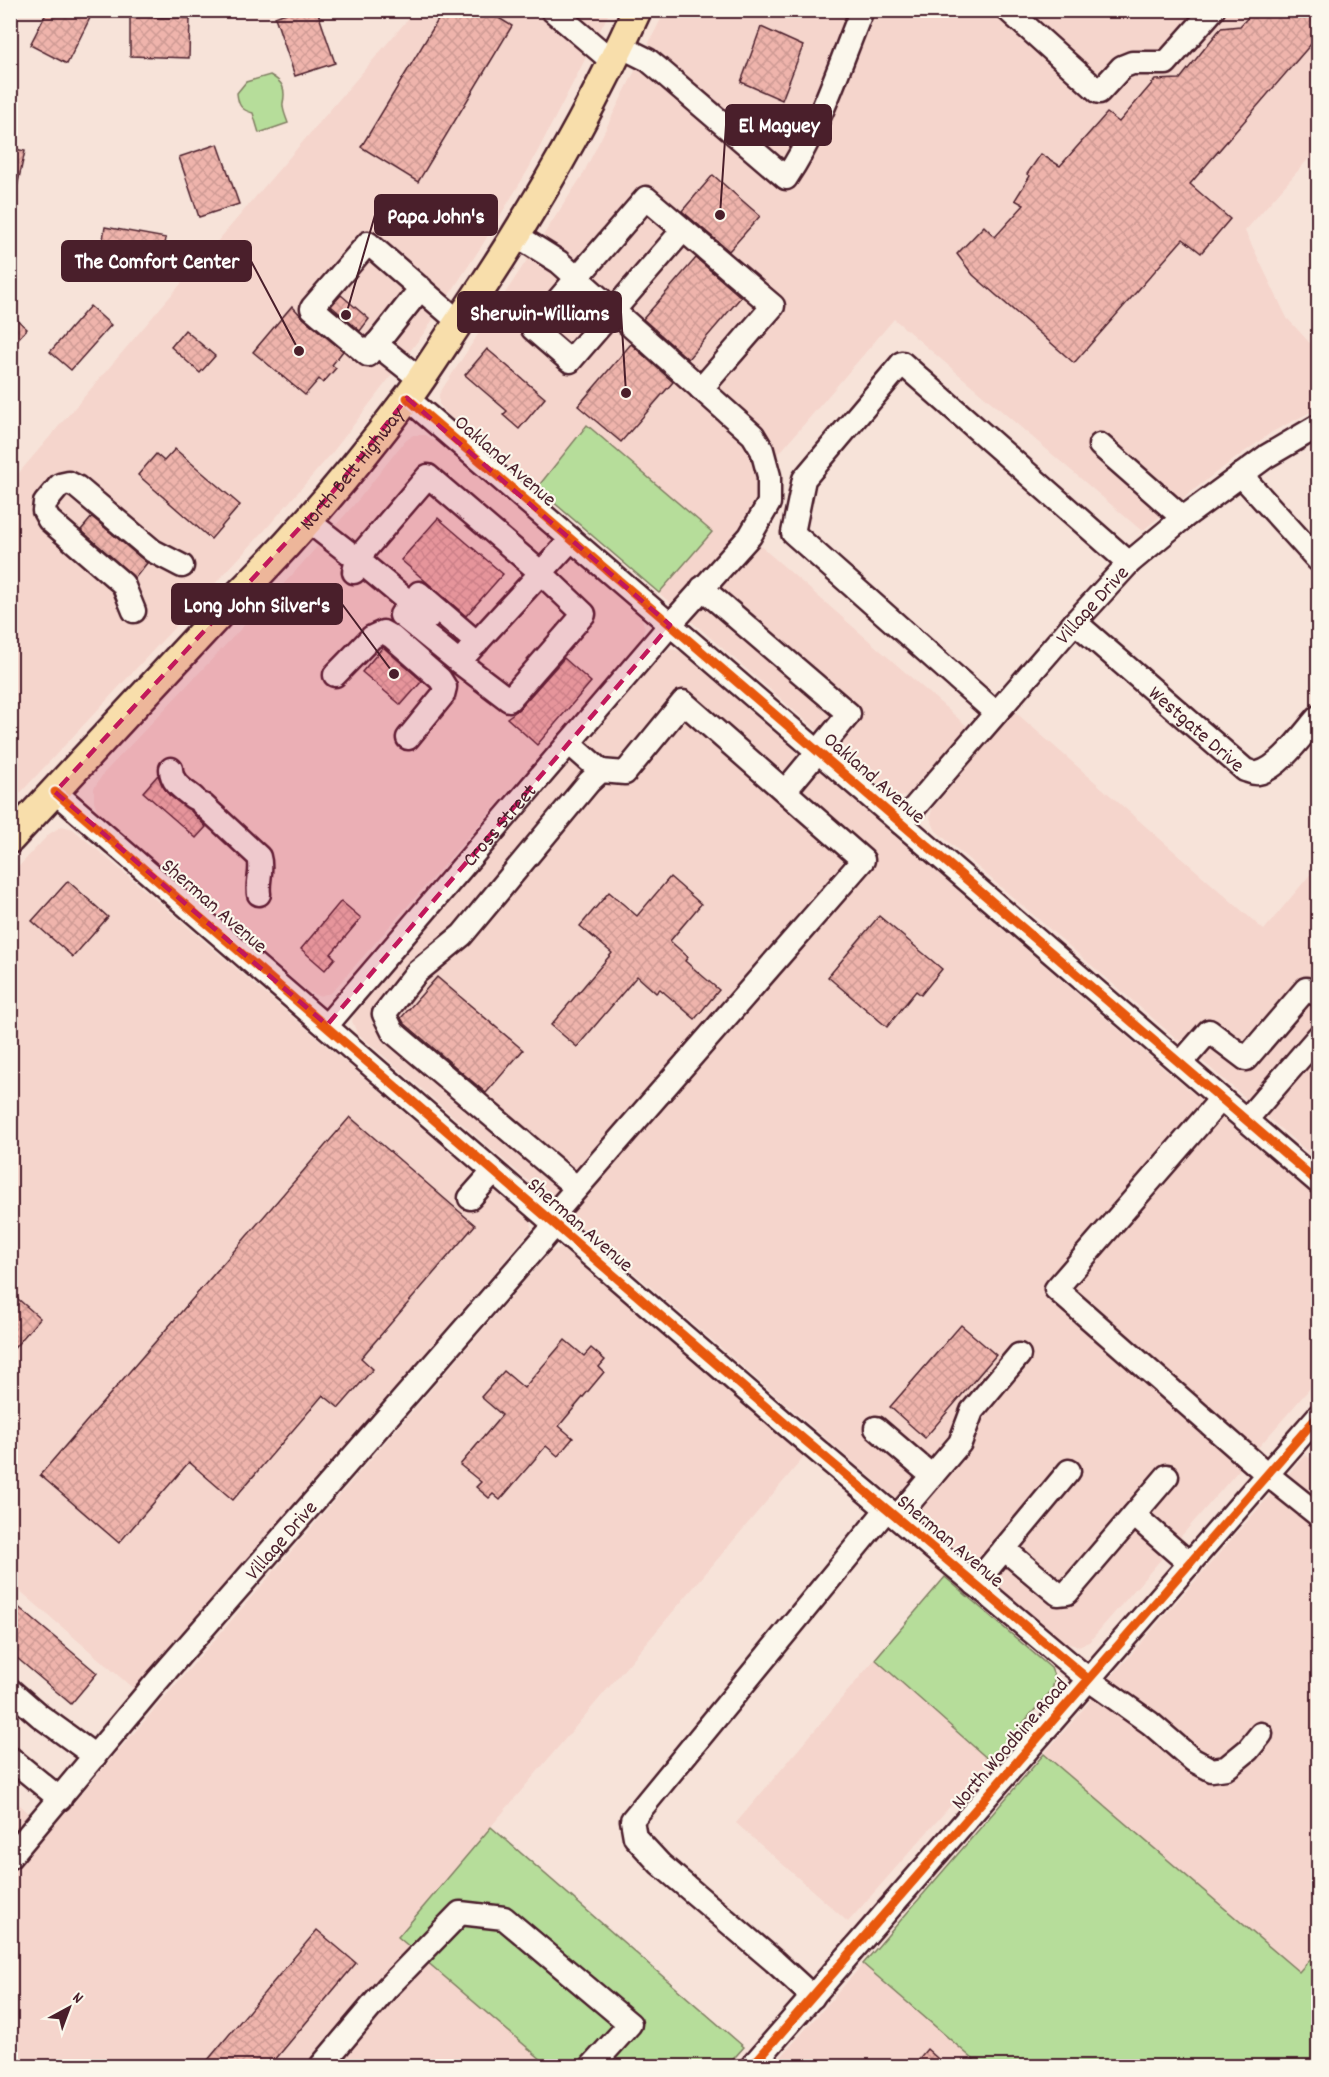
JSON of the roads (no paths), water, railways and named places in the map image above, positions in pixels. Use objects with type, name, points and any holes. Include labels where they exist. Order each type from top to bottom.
[{"type":"main road","name":"North Belt Highway","points":[[10,840],[225,608],[252,582],[331,494],[414,389],[516,235],[575,134],[637,10]]},
{"type":"street","points":[[552,10],[616,53],[648,60],[786,178],[796,163],[824,103],[862,10]]},
{"type":"street","points":[[1008,10],[1099,92],[1122,67],[1132,63],[1166,63],[1213,10]]},
{"type":"street","points":[[683,230],[570,361],[533,329],[646,198],[773,306],[701,389]]},
{"type":"street","name":"Cross Street","points":[[327,1025],[702,588],[750,536],[769,503],[769,476],[762,450],[753,435],[559,262],[516,235]]},
{"type":"street","name":"Oakland Avenue","points":[[421,288],[368,243],[312,308],[372,350],[571,540],[1318,1182]]},
{"type":"street","points":[[372,350],[421,288],[459,322]]},
{"type":"street","points":[[996,712],[793,533],[804,479],[902,363],[1129,563]]},
{"type":"street","name":"Village Drive","points":[[901,823],[1074,622],[1129,563],[1182,518],[1240,475],[1318,426]]},
{"type":"street","points":[[1100,445],[1182,518]]},
{"type":"street","points":[[1240,475],[1318,560]]},
{"type":"street","points":[[448,636],[468,653],[508,700],[584,614],[540,572],[428,476],[362,554],[354,576],[468,653]]},
{"type":"street","points":[[134,611],[123,584],[49,520],[44,511],[45,502],[60,485],[69,483],[77,487],[153,551],[182,566]]},
{"type":"street","points":[[307,520],[362,554],[428,618]]},
{"type":"street","points":[[468,653],[571,540]]},
{"type":"street","points":[[569,743],[601,771],[625,773],[683,702],[785,791],[849,714],[702,588]]},
{"type":"street","name":"Westgate Drive","points":[[1074,622],[1245,770],[1257,774],[1270,769],[1318,717]]},
{"type":"street","points":[[336,675],[372,637],[383,633],[440,679],[445,687],[443,695],[408,738]]},
{"type":"street","points":[[171,769],[171,776],[176,782],[259,857],[261,868],[258,882],[259,894]]},
{"type":"street","points":[[577,1188],[393,1032],[384,1014],[417,972],[462,935],[589,782],[601,771]]},
{"type":"street","name":"Village Drive","points":[[13,1848],[60,1799],[158,1680],[552,1222],[577,1188],[863,860],[785,791]]},
{"type":"street","name":"Sherman Avenue","points":[[55,792],[327,1025],[493,1172],[1088,1679],[1150,1723],[1193,1760],[1212,1770],[1226,1768],[1248,1750],[1261,1734]]},
{"type":"street","points":[[1181,1063],[1209,1031],[1246,1059],[1305,989],[1318,994]]},
{"type":"street","points":[[1246,1120],[1318,1037]]},
{"type":"street","points":[[1221,1099],[1056,1289],[1268,1475],[1318,1515]]},
{"type":"street","points":[[470,1198],[493,1172]]},
{"type":"street","points":[[813,1997],[660,1863],[634,1837],[632,1820],[892,1513],[932,1476],[960,1443],[972,1411],[1019,1355]]},
{"type":"street","name":"North Woodbine Road","points":[[752,2067],[1318,1416]]},
{"type":"street","points":[[876,1428],[932,1476]]},
{"type":"street","points":[[975,1584],[1069,1471]]},
{"type":"street","points":[[1004,1549],[1058,1594],[1067,1593],[1167,1476]]},
{"type":"street","points":[[1134,1515],[1190,1564]]},
{"type":"street","points":[[10,1690],[40,1716],[95,1756]]},
{"type":"street","points":[[10,1758],[60,1799]]},
{"type":"street","points":[[321,2067],[387,1988],[460,1913],[504,1918],[630,2024],[592,2067]]},
{"type":"tunnel","points":[[428,618],[448,636]]},
{"type":"place","name":"El Maguey","points":[[720,215]]},
{"type":"place","name":"Papa John's","points":[[346,315]]},
{"type":"place","name":"The Comfort Center","points":[[299,351]]},
{"type":"place","name":"Sherwin-Williams","points":[[626,393]]},
{"type":"place","name":"Long John Silver's","points":[[394,674]]}]
